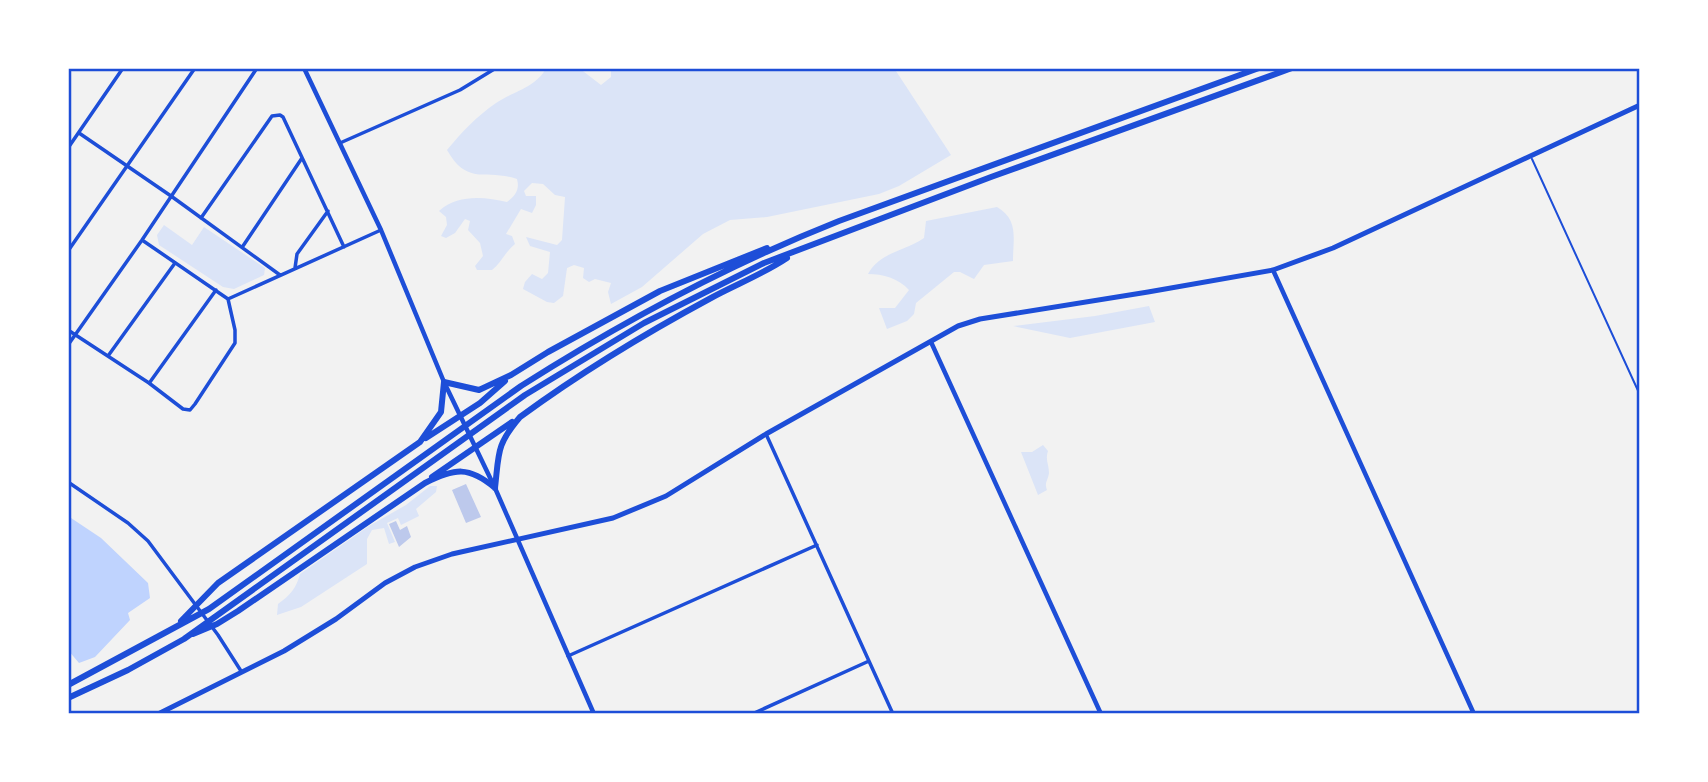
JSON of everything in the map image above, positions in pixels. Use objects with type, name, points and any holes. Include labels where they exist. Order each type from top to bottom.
[{"type":"highway","points":[[68,685],[123,657],[227,596],[520,386],[644,313],[789,241],[953,178],[1259,68]]},
{"type":"highway","points":[[236,607],[426,465],[525,395],[644,323],[764,264],[991,177],[1292,68]]},
{"type":"highway","points":[[420,442],[441,412],[444,382],[479,390],[511,375],[660,291],[789,241]]},
{"type":"highway","points":[[425,483],[439,470],[650,333],[712,297],[768,270],[796,252]]},
{"type":"highway","points":[[176,625],[218,583],[480,403],[511,375]]},
{"type":"highway","points":[[495,488],[499,447],[520,417]]},
{"type":"highway","points":[[69,698],[184,639],[211,618],[236,607],[425,483],[447,472],[467,471],[480,475],[495,488]]},
{"type":"main road","points":[[158,714],[284,652],[385,583],[415,567],[452,554],[613,517],[666,496],[766,434],[958,326],[980,319],[1273,270],[1333,248],[1640,105]]},
{"type":"street","points":[[68,148],[123,68]]},
{"type":"street","points":[[68,251],[195,68]]},
{"type":"street","points":[[68,345],[257,68]]},
{"type":"street","points":[[304,68],[381,230],[444,382],[495,488],[594,714]]},
{"type":"street","points":[[340,143],[460,90],[496,68]]},
{"type":"street","points":[[201,218],[276,114],[283,117],[344,247]]},
{"type":"street","points":[[79,133],[280,275]]},
{"type":"street","points":[[243,247],[302,158]]},
{"type":"street","points":[[295,268],[297,254],[328,211]]},
{"type":"street","points":[[228,299],[381,230]]},
{"type":"street","points":[[68,330],[149,383],[183,409],[190,410],[234,344],[235,330],[228,299],[142,240]]},
{"type":"street","points":[[108,356],[176,263]]},
{"type":"street","points":[[1273,270],[1474,714]]},
{"type":"street","points":[[149,383],[216,290]]},
{"type":"street","points":[[932,341],[1101,714]]},
{"type":"street","points":[[766,434],[893,714]]},
{"type":"street","points":[[68,482],[128,523],[148,541],[218,635],[242,673]]},
{"type":"street","points":[[568,656],[817,545]]},
{"type":"street","points":[[752,714],[869,660]]},
{"type":"lane","points":[[1530,155],[1640,396]]},
{"type":"shaded area","points":[[546,68],[579,68],[601,85],[611,77],[611,68],[894,68],[951,155],[899,186],[879,194],[767,217],[730,220],[703,234],[642,287],[611,304],[608,292],[611,283],[595,279],[589,282],[583,278],[584,268],[574,265],[567,268],[563,296],[554,303],[547,302],[523,289],[532,274],[542,279],[548,273],[550,252],[530,246],[526,237],[557,245],[562,240],[565,197],[555,195],[543,184],[532,183],[524,191],[526,196],[536,196],[536,205],[532,213],[521,209],[506,234],[512,236],[515,244],[492,270],[477,270],[475,266],[483,256],[480,243],[468,230],[470,221],[465,219],[455,233],[446,238],[441,236],[447,225],[446,217],[439,211],[463,199],[481,198],[507,202],[514,195],[518,186],[517,179],[470,173],[462,169],[447,150],[482,113],[530,85]]},
{"type":"shaded area","points":[[997,207],[1012,224],[1013,261],[984,265],[974,279],[954,272],[916,303],[914,314],[907,321],[887,329],[879,308],[895,308],[909,290],[890,278],[868,274],[873,266],[886,256],[924,238],[926,221]]},
{"type":"shaded area","points":[[164,225],[192,245],[204,227],[265,268],[264,275],[234,289],[223,287],[159,245],[157,235]]},
{"type":"shaded area","points":[[1149,306],[1155,322],[1070,338],[1013,326],[1095,316]]},
{"type":"shaded area","points":[[1043,445],[1048,451],[1049,473],[1047,490],[1038,495],[1021,452],[1032,452]]},
{"type":"shaded area","points":[[430,486],[437,486],[436,492],[416,509],[419,516],[401,525],[398,518],[387,523],[395,542],[389,544],[384,528],[372,530],[367,539],[367,564],[301,607],[277,615],[278,604],[292,591],[300,574],[369,526],[406,505]]},
{"type":"water","points":[[68,516],[101,538],[148,583],[150,598],[128,613],[130,620],[95,657],[79,663],[68,650]]},
{"type":"building","points":[[466,484],[481,517],[466,523],[452,490]]},
{"type":"building","points":[[396,521],[400,530],[407,526],[411,537],[399,547],[389,524]]}]
